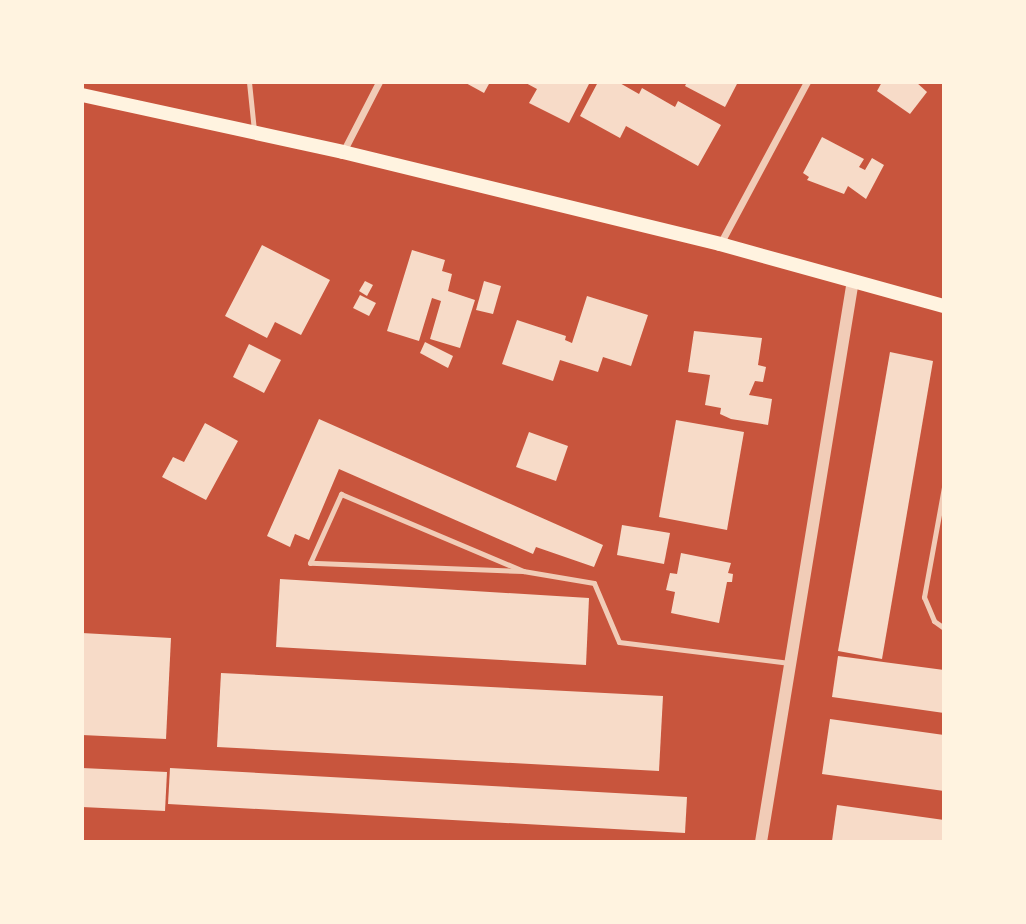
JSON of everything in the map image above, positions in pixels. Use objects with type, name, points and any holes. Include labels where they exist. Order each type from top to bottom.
[{"type":"main road","points":[[82,95],[343,152],[720,244],[944,306]]},
{"type":"street","points":[[343,152],[379,82]]},
{"type":"street","points":[[720,244],[807,82]]},
{"type":"street","points":[[761,842],[853,280]]},
{"type":"lane","points":[[249,82],[254,133]]},
{"type":"lane","points":[[944,487],[924,597],[934,621],[944,628]]},
{"type":"lane","points":[[523,571],[341,494],[310,562],[432,571],[523,571],[594,583],[619,642],[790,663]]},
{"type":"building","points":[[464,82],[490,82],[484,93]]},
{"type":"building","points":[[524,82],[590,82],[569,123],[529,103],[537,89]]},
{"type":"building","points":[[598,82],[618,82],[639,94],[642,88],[675,107],[678,101],[721,125],[698,166],[626,126],[620,138],[580,116]]},
{"type":"building","points":[[687,82],[738,82],[725,107],[685,86]]},
{"type":"building","points":[[882,82],[916,82],[927,92],[910,114],[877,91]]},
{"type":"building","points":[[822,137],[864,159],[859,167],[865,170],[872,158],[884,165],[866,199],[848,186],[844,194],[807,180],[809,177],[803,173]]},
{"type":"building","points":[[262,245],[330,280],[301,335],[275,322],[267,338],[225,316]]},
{"type":"building","points":[[412,250],[445,260],[442,271],[452,274],[448,291],[475,300],[460,348],[430,339],[441,301],[432,298],[419,341],[387,331]]},
{"type":"building","points":[[365,281],[373,285],[367,296],[359,291]]},
{"type":"building","points":[[484,281],[501,286],[493,314],[476,310]]},
{"type":"building","points":[[360,295],[376,303],[369,316],[353,308]]},
{"type":"building","points":[[587,296],[648,315],[631,366],[603,357],[598,372],[560,360],[553,381],[502,364],[517,320],[566,336],[565,340],[572,343]]},
{"type":"building","points":[[694,331],[762,338],[758,365],[766,367],[763,382],[755,381],[749,395],[772,399],[768,425],[731,419],[720,414],[721,408],[705,405],[710,375],[688,372]]},
{"type":"building","points":[[425,342],[453,356],[448,368],[420,353]]},
{"type":"building","points":[[249,344],[281,360],[264,393],[233,377]]},
{"type":"building","points":[[890,352],[933,361],[882,659],[838,651]]},
{"type":"building","points":[[319,419],[603,545],[594,567],[536,547],[533,554],[339,469],[309,540],[295,534],[290,547],[267,536]]},
{"type":"building","points":[[676,420],[744,432],[727,530],[659,517]]},
{"type":"building","points":[[205,423],[238,441],[206,500],[162,477],[173,457],[184,462]]},
{"type":"building","points":[[529,432],[568,446],[556,481],[516,467]]},
{"type":"building","points":[[622,525],[670,533],[664,564],[617,555]]},
{"type":"building","points":[[681,553],[731,563],[728,573],[733,574],[732,582],[727,582],[719,623],[671,613],[675,592],[666,590],[670,573],[677,574]]},
{"type":"building","points":[[280,579],[589,598],[586,665],[276,647]]},
{"type":"building","points":[[82,633],[171,638],[166,739],[82,735]]},
{"type":"building","points":[[838,656],[944,670],[944,713],[832,697]]},
{"type":"building","points":[[221,673],[663,696],[659,771],[217,747]]},
{"type":"building","points":[[830,719],[944,735],[944,791],[822,774]]},
{"type":"building","points":[[82,768],[167,772],[165,811],[82,807]]},
{"type":"building","points":[[170,768],[687,797],[685,833],[168,804]]},
{"type":"building","points":[[837,805],[944,820],[944,842],[832,841]]}]
